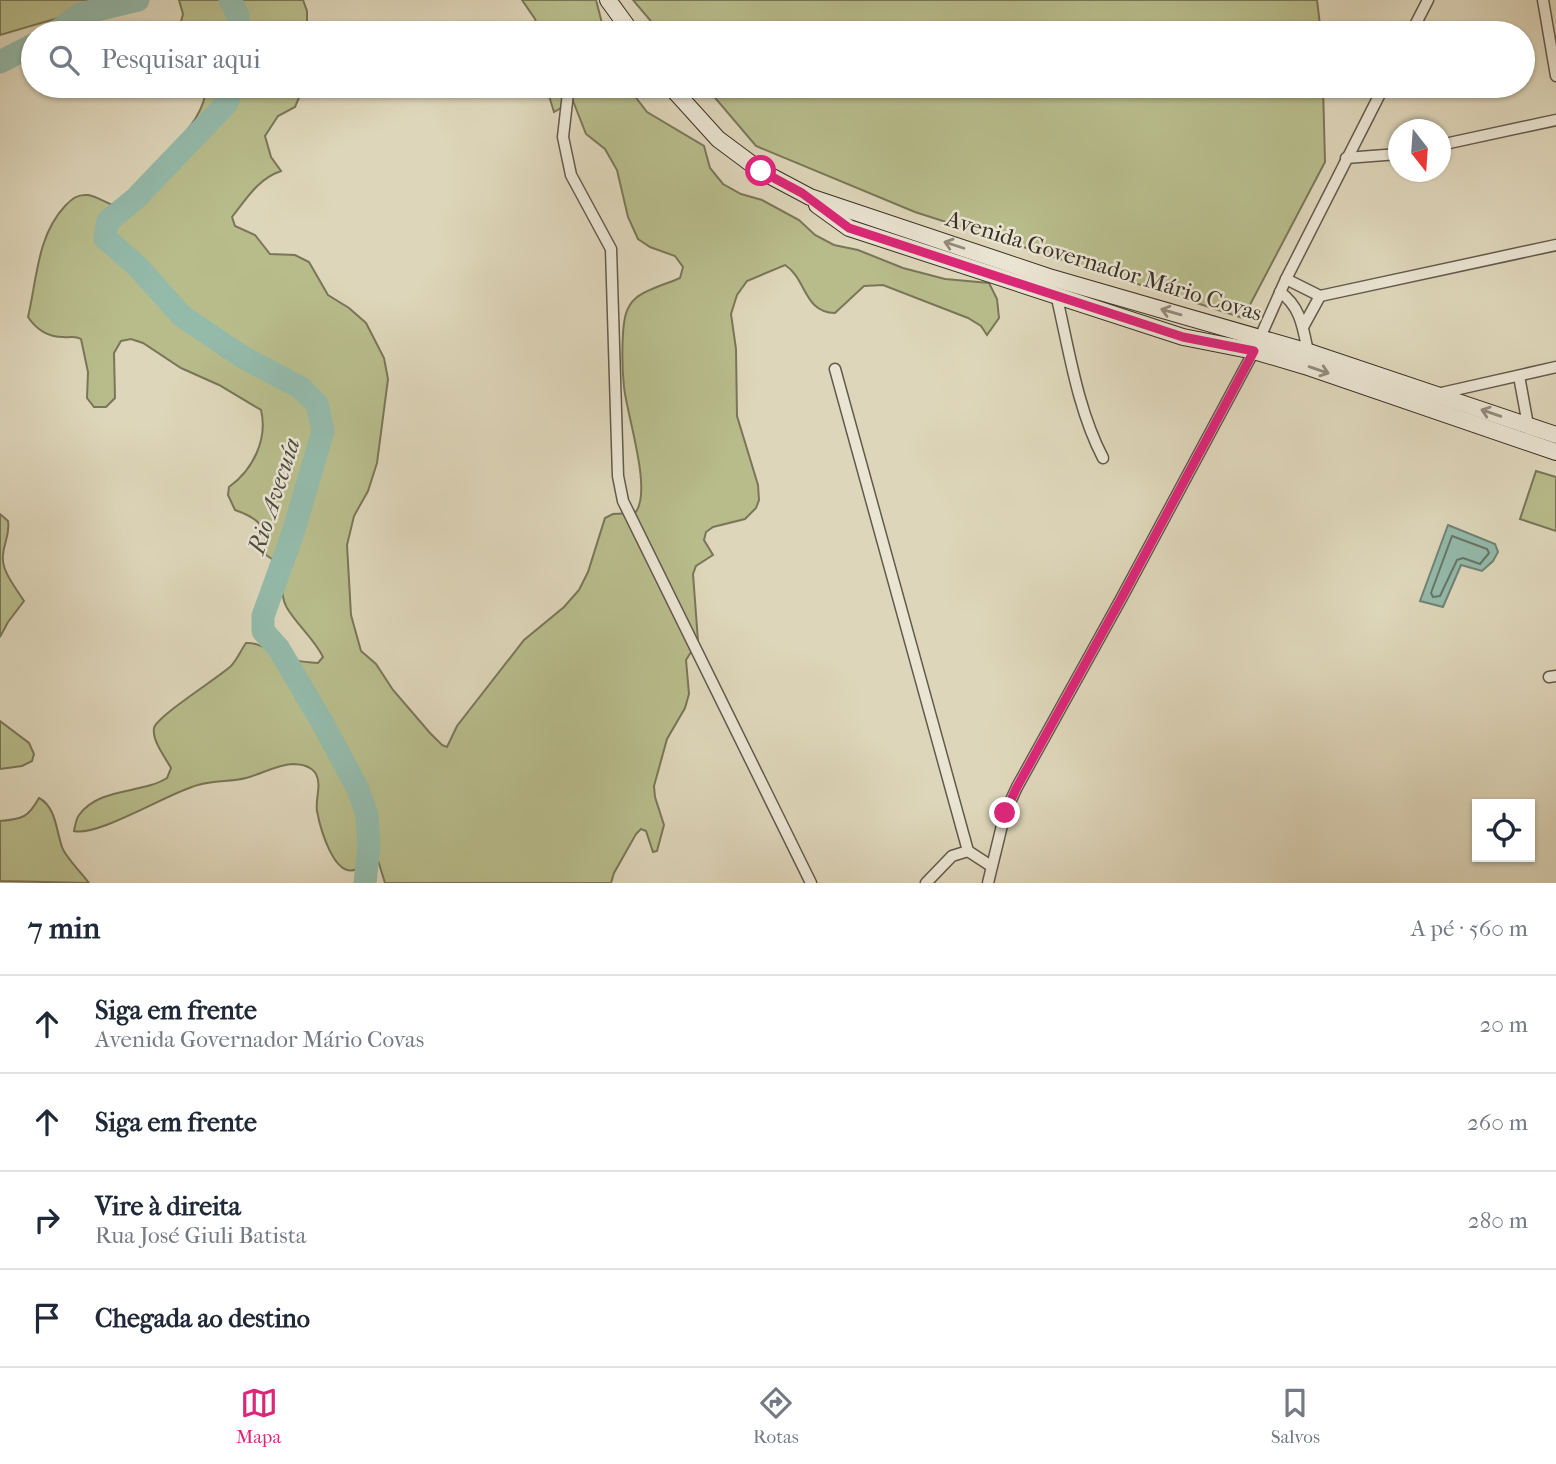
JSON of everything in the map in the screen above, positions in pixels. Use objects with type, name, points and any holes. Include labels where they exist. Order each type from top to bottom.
[{"type":"main road","points":[[608,0],[623,21]]},
{"type":"main road","name":"Avenida Governador Mário Covas","points":[[681,98],[718,139],[761,171],[802,193],[1256,344],[1318,370],[1556,452]]},
{"type":"main road","points":[[802,193],[849,228],[1183,337],[1256,344]]},
{"type":"main road","name":"Avenida Governador Mário Covas","points":[[1256,344],[1308,352],[1556,435]]},
{"type":"street","points":[[1418,21],[1428,0]]},
{"type":"street","points":[[1543,0],[1556,76]]},
{"type":"street","points":[[567,98],[563,137],[571,175],[611,248],[618,476],[623,501],[811,883]]},
{"type":"street","points":[[988,883],[1005,813],[1017,787],[1121,599],[1256,344],[1378,98]]},
{"type":"street","points":[[1451,143],[1556,120]]},
{"type":"street","points":[[1346,158],[1388,154]]},
{"type":"street","points":[[1286,279],[1320,296],[1556,245]]},
{"type":"street","points":[[1280,292],[1292,300],[1298,311],[1308,352]]},
{"type":"street","points":[[1056,294],[1080,396],[1093,439],[1103,458]]},
{"type":"street","points":[[1303,327],[1320,296]]},
{"type":"street","points":[[1437,394],[1556,367]]},
{"type":"street","points":[[835,369],[968,851],[991,866]]},
{"type":"street","points":[[1519,376],[1528,425]]},
{"type":"street","points":[[926,883],[952,856],[968,851]]},
{"type":"shaded area","points":[[0,0],[135,0],[111,7],[92,8],[48,21],[21,21],[21,29],[0,35]]},
{"type":"shaded area","points":[[179,0],[303,0],[307,21],[181,21],[183,14]]},
{"type":"shaded area","points":[[522,0],[596,0],[601,21],[536,21]]},
{"type":"shaded area","points":[[633,0],[1317,0],[1320,21],[651,21]]},
{"type":"shaded area","points":[[205,98],[299,98],[295,107],[278,116],[265,136],[271,157],[281,171],[259,184],[232,217],[235,226],[255,235],[270,254],[295,255],[309,262],[328,295],[366,323],[384,358],[388,379],[377,463],[368,491],[354,516],[347,545],[351,615],[361,651],[376,664],[393,690],[430,733],[447,747],[457,726],[524,640],[564,607],[579,590],[588,572],[605,518],[613,514],[635,513],[640,503],[640,472],[624,387],[622,353],[625,319],[629,306],[636,298],[680,278],[683,267],[675,256],[650,247],[638,239],[628,217],[617,170],[605,149],[586,134],[573,101],[554,112],[550,98],[636,98],[647,112],[704,146],[710,168],[723,184],[741,194],[762,200],[799,220],[815,235],[834,245],[858,250],[903,268],[945,279],[989,283],[997,299],[999,318],[987,335],[981,326],[968,318],[883,285],[864,286],[835,313],[825,311],[811,301],[798,278],[785,265],[747,281],[737,295],[731,314],[736,349],[737,416],[758,485],[759,500],[756,508],[745,519],[713,527],[706,532],[704,540],[713,555],[696,566],[693,574],[698,641],[686,660],[689,694],[685,708],[667,739],[654,786],[664,825],[657,851],[653,852],[646,831],[641,829],[614,873],[611,883],[385,883],[376,854],[372,854],[357,869],[341,867],[335,860],[321,828],[317,811],[316,774],[309,767],[295,764],[240,779],[198,785],[100,827],[74,831],[79,815],[87,806],[109,795],[146,787],[167,778],[171,768],[157,743],[154,728],[165,715],[231,666],[246,643],[258,645],[297,661],[318,663],[323,657],[287,608],[282,574],[274,561],[266,555],[261,525],[235,510],[228,495],[229,487],[245,472],[257,453],[262,432],[261,410],[219,385],[181,368],[143,343],[131,339],[121,341],[114,353],[115,398],[106,407],[94,407],[87,398],[88,372],[81,339],[47,334],[28,317],[43,244],[65,206],[81,195],[121,207],[133,203]]},
{"type":"shaded area","points":[[715,98],[1323,98],[1325,162],[1243,318],[915,212],[756,146]]},
{"type":"shaded area","points":[[1536,471],[1556,477],[1556,531],[1520,519]]},
{"type":"shaded area","points":[[0,514],[8,521],[4,567],[24,601],[0,637]]},
{"type":"shaded area","points":[[0,721],[29,743],[34,754],[32,761],[22,766],[0,769]]},
{"type":"shaded area","points":[[39,798],[52,813],[64,851],[89,883],[0,881],[0,821],[24,816]]},
{"type":"water","points":[[1448,525],[1495,544],[1498,552],[1482,571],[1461,565],[1443,607],[1420,601]]},
{"type":"waterway","name":"Rio Avecuía","points":[[71,21],[80,14],[138,0]]},
{"type":"waterway","name":"Rio Avecuía","points":[[230,0],[238,21]]},
{"type":"waterway","name":"Rio Avecuía","points":[[0,62],[21,51]]},
{"type":"waterway","name":"Rio Avecuía","points":[[229,98],[227,103],[135,199],[108,221],[105,238],[137,266],[182,316],[241,356],[301,388],[317,404],[323,431],[292,536],[263,616],[263,631],[279,649],[358,789],[367,815],[369,846],[365,883]]},
{"type":"route","points":[[761,171],[802,193],[849,228],[1183,337],[1254,351],[1005,813]]}]
